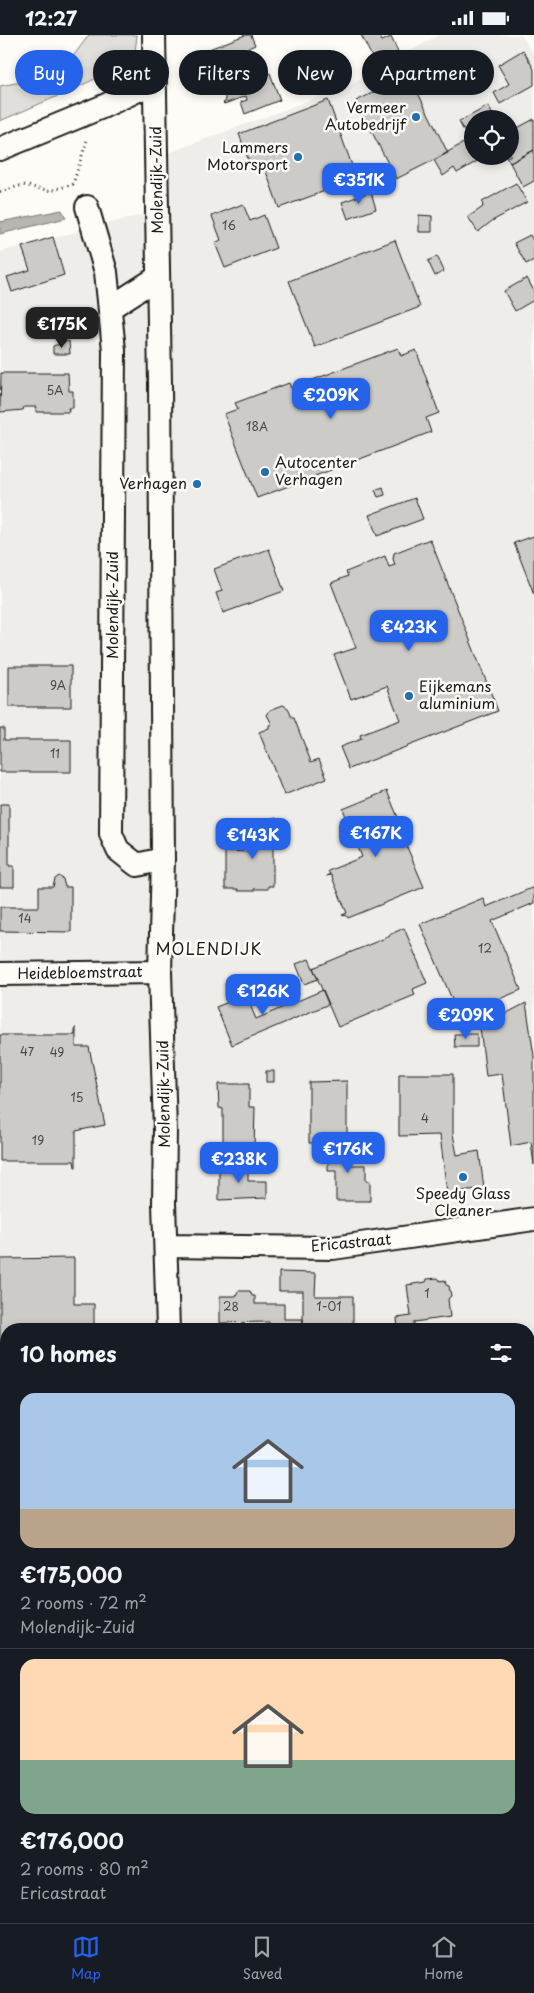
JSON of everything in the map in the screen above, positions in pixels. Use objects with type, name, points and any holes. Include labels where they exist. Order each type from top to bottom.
[{"type":"street","name":"Molendijk-Zuid","points":[[154,35],[154,50]]},
{"type":"street","points":[[0,149],[127,95]]},
{"type":"street","name":"Molendijk-Zuid","points":[[155,95],[163,859],[160,972],[168,1323]]},
{"type":"street","name":"Molendijk-Zuid","points":[[87,207],[106,272],[114,350],[111,833],[118,850],[137,865],[163,859]]},
{"type":"street","points":[[110,308],[158,277]]},
{"type":"street","name":"Heidebloemstraat","points":[[0,974],[160,972]]},
{"type":"street","name":"Ericastraat","points":[[166,1246],[333,1248],[534,1219]]},
{"type":"path","points":[[0,192],[24,185],[50,191],[74,184],[88,140],[102,107]]},
{"type":"shaded area","points":[[89,35],[137,35],[135,50],[93,50],[93,80],[83,85],[83,50],[78,50]]},
{"type":"shaded area","points":[[439,35],[521,35],[534,55],[534,1323],[0,1323],[0,252],[164,209],[165,154],[324,95],[352,95],[352,84],[362,78],[362,95],[494,95],[494,50],[412,50]]},
{"type":"shaded area","points":[[15,83],[15,95],[60,95],[0,121],[0,86]]},
{"type":"shaded area","points":[[62,210],[66,218],[0,234],[0,222]]},
{"type":"building","points":[[245,35],[251,35],[255,45],[246,50],[207,50]]},
{"type":"building","points":[[361,35],[379,35],[382,41],[391,37],[397,50],[368,50]]},
{"type":"building","points":[[523,50],[534,69],[534,85],[500,104],[494,93],[509,84],[498,65]]},
{"type":"building","points":[[270,73],[280,100],[245,114],[241,102],[247,100],[246,96],[223,103],[226,101],[224,95],[268,95],[268,74]]},
{"type":"building","points":[[368,95],[419,95],[448,153],[396,179],[356,101]]},
{"type":"building","points":[[328,100],[357,179],[279,208],[263,163],[251,167],[239,134]]},
{"type":"building","points":[[488,106],[490,110],[481,110]]},
{"type":"building","points":[[464,119],[464,131],[459,122]]},
{"type":"building","points":[[534,119],[534,150],[519,158],[519,127]]},
{"type":"building","points":[[464,143],[464,165],[471,165],[457,173],[454,168],[443,176],[434,160]]},
{"type":"building","points":[[534,150],[534,181],[523,187],[511,165],[519,165],[519,158]]},
{"type":"building","points":[[516,183],[527,202],[492,221],[478,232],[468,217],[483,207],[482,202]]},
{"type":"building","points":[[371,192],[376,209],[348,219],[342,202]]},
{"type":"building","points":[[243,204],[250,221],[264,215],[276,248],[225,268],[215,243],[221,240],[212,216]]},
{"type":"building","points":[[419,215],[432,216],[432,232],[419,232]]},
{"type":"building","points":[[530,235],[534,242],[534,260],[526,264],[514,243]]},
{"type":"building","points":[[53,237],[64,275],[12,292],[7,277],[30,270],[22,247]]},
{"type":"building","points":[[395,240],[420,307],[315,347],[289,281]]},
{"type":"building","points":[[437,256],[444,271],[435,276],[428,261]]},
{"type":"building","points":[[527,278],[534,291],[534,300],[515,311],[504,291]]},
{"type":"building","points":[[69,341],[70,354],[53,354],[53,346]]},
{"type":"building","points":[[398,348],[401,356],[416,350],[439,413],[426,418],[431,432],[257,498],[224,414],[238,409],[235,403],[289,383],[291,388]]},
{"type":"building","points":[[1,373],[68,373],[69,391],[73,391],[73,408],[68,408],[69,412],[36,412],[36,407],[24,407],[23,410],[0,412]]},
{"type":"building","points":[[383,487],[385,495],[378,497],[375,490]]},
{"type":"building","points":[[415,498],[423,519],[377,536],[369,515]]},
{"type":"building","points":[[534,536],[534,594],[514,543]]},
{"type":"building","points":[[430,539],[498,711],[349,769],[340,747],[361,739],[360,735],[400,720],[387,686],[351,699],[334,655],[356,648],[331,583],[348,576],[346,572],[385,556],[389,567],[395,565],[394,553]]},
{"type":"building","points":[[269,549],[284,591],[223,613],[216,593],[222,591],[214,569]]},
{"type":"building","points":[[9,666],[71,666],[71,707],[9,707]]},
{"type":"building","points":[[283,705],[288,708],[292,718],[294,718],[311,762],[319,759],[327,778],[284,795],[259,732],[269,728],[269,725],[272,724],[267,715],[270,710]]},
{"type":"building","points":[[0,728],[4,728],[4,740],[71,740],[71,772],[0,772]]},
{"type":"building","points":[[387,791],[407,839],[404,840],[424,887],[348,918],[346,915],[342,915],[347,913],[331,875],[326,876],[330,874],[328,871],[362,857],[343,809]]},
{"type":"building","points":[[0,804],[9,804],[9,866],[14,866],[14,887],[0,887]]},
{"type":"building","points":[[276,818],[282,835],[273,838],[273,886],[268,886],[268,889],[254,889],[254,891],[225,889],[225,851],[252,852],[245,829]]},
{"type":"building","points":[[59,876],[63,879],[65,887],[71,887],[71,932],[0,931],[0,907],[39,907],[39,887],[53,887],[55,879]]},
{"type":"building","points":[[534,887],[534,903],[492,921],[521,990],[459,1016],[420,924],[483,898],[486,907]]},
{"type":"building","points":[[404,928],[427,983],[413,989],[415,995],[338,1027],[313,968],[390,936]]},
{"type":"building","points":[[309,959],[318,979],[304,984],[296,964]]},
{"type":"building","points":[[323,990],[329,1004],[232,1045],[216,1007],[246,995],[256,1019]]},
{"type":"building","points":[[526,1003],[534,1056],[534,1165],[531,1142],[511,1146],[502,1074],[486,1076],[480,1027]]},
{"type":"building","points":[[75,1028],[76,1047],[89,1047],[105,1125],[76,1131],[76,1167],[74,1161],[0,1161],[0,1035],[75,1035]]},
{"type":"building","points":[[454,1034],[477,1034],[477,1047],[455,1047]]},
{"type":"building","points":[[266,1071],[274,1071],[274,1082],[266,1082]]},
{"type":"building","points":[[399,1074],[453,1074],[453,1134],[457,1155],[479,1151],[484,1188],[447,1193],[440,1135],[399,1136]]},
{"type":"building","points":[[347,1081],[347,1143],[309,1143],[309,1082]]},
{"type":"building","points":[[218,1084],[249,1084],[249,1107],[255,1107],[254,1149],[223,1149],[223,1109],[219,1108]]},
{"type":"building","points":[[351,1142],[351,1165],[366,1165],[366,1181],[370,1181],[370,1201],[336,1201],[336,1171],[328,1171],[328,1143]]},
{"type":"building","points":[[219,1165],[248,1165],[248,1181],[267,1181],[267,1198],[219,1200]]},
{"type":"building","points":[[74,1258],[74,1304],[94,1304],[94,1323],[0,1323],[0,1259]]},
{"type":"building","points":[[279,1272],[316,1273],[315,1296],[353,1296],[353,1323],[303,1323],[303,1291],[279,1291]]},
{"type":"building","points":[[438,1278],[440,1281],[445,1280],[446,1285],[449,1286],[451,1296],[448,1299],[450,1317],[414,1323],[397,1323],[397,1318],[411,1316],[407,1285],[426,1282],[427,1279]]},
{"type":"building","points":[[238,1291],[250,1291],[252,1296],[255,1296],[255,1304],[284,1304],[284,1319],[303,1319],[303,1323],[220,1323],[220,1296],[236,1296]]},
{"type":"place","name":"Vermeer Autobedrijf","points":[[416,117]]},
{"type":"place","name":"Lammers Motorsport","points":[[298,157]]},
{"type":"place","name":"Autocenter Verhagen","points":[[265,472]]},
{"type":"place","name":"Verhagen","points":[[197,484]]},
{"type":"place","name":"Eijkemans aluminium","points":[[409,696]]},
{"type":"place","name":"Speedy Glass Cleaner","points":[[463,1177]]},
{"type":"district","name":"MOLENDIJK","points":[[209,949]]}]
